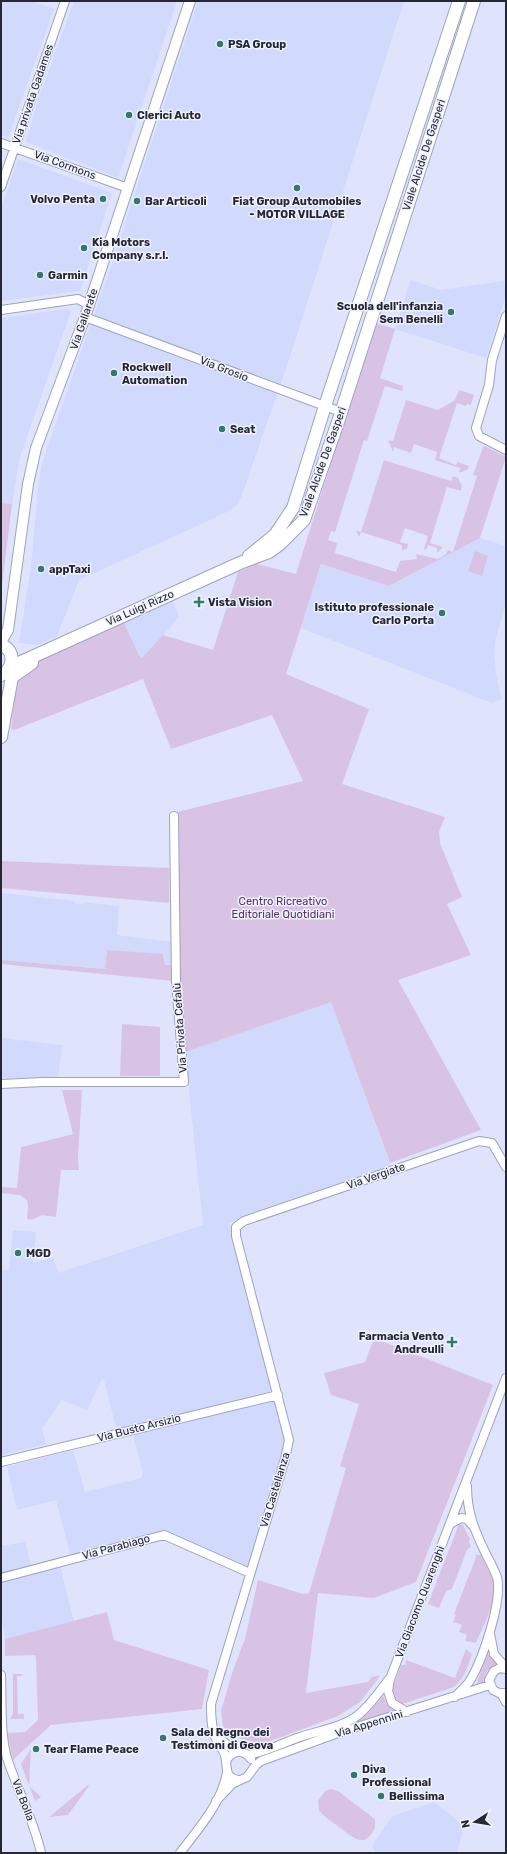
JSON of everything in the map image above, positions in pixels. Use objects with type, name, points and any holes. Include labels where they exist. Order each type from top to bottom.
[{"type":"main road","name":"Viale Alcide De Gasperi","points":[[240,563],[275,535],[293,508],[325,406],[459,1]]},
{"type":"main road","name":"Viale Alcide De Gasperi","points":[[240,563],[269,552],[280,544],[304,520],[341,412],[474,1]]},
{"type":"main road","name":"Via Luigi Rizzo","points":[[4,672],[40,653],[240,563]]},
{"type":"main road","points":[[1,737],[12,677],[32,663],[40,653],[3,645]]},
{"type":"main road","name":"Via Gallarate","points":[[1,715],[4,672],[12,658],[3,645]]},
{"type":"street","name":"Via privata Gadames","points":[[1,187],[65,1]]},
{"type":"street","name":"Via Gallarate","points":[[3,645],[8,630],[28,484],[36,448],[86,317],[190,1]]},
{"type":"street","name":"Via Cormons","points":[[1,143],[128,188]]},
{"type":"street","points":[[1,310],[78,300],[90,305]]},
{"type":"street","points":[[506,316],[492,360],[489,385],[476,428],[479,436],[506,450]]},
{"type":"street","name":"Via Grosio","points":[[86,317],[341,412]]},
{"type":"street","name":"Via Privata Cefalù","points":[[1,1084],[58,1082],[184,1082],[176,981],[174,816]]},
{"type":"street","name":"Via Vergiate","points":[[236,1227],[244,1221],[476,1142],[485,1141],[492,1143],[506,1167]]},
{"type":"street","name":"Via Castellanza","points":[[227,1772],[225,1767],[226,1761],[213,1730],[211,1704],[285,1459],[289,1440],[236,1236],[236,1227]]},
{"type":"street","name":"Via Giacomo Quarenghi","points":[[407,1712],[392,1703],[388,1691],[390,1679],[506,1378]]},
{"type":"street","name":"Via Busto Arsizio","points":[[1,1462],[278,1395]]},
{"type":"street","points":[[467,1481],[467,1499],[472,1526]]},
{"type":"street","points":[[450,1525],[461,1518],[467,1519],[472,1526],[496,1576],[499,1588],[490,1630],[471,1678],[454,1697]]},
{"type":"street","name":"Via Parabiago","points":[[1,1578],[164,1535],[250,1573]]},
{"type":"street","points":[[490,1630],[494,1654],[506,1669]]},
{"type":"street","points":[[506,1669],[498,1668],[490,1677],[490,1685],[495,1691],[503,1693],[506,1702]]},
{"type":"street","name":"Via Bolla","points":[[1,1675],[3,1739],[6,1757],[35,1833],[41,1853]]},
{"type":"street","name":"Via Giacomo Quarenghi","points":[[336,1726],[352,1719],[364,1710],[390,1679]]},
{"type":"street","name":"Via Appennini","points":[[216,1801],[232,1784],[247,1777],[252,1769],[261,1761],[308,1744],[490,1685]]},
{"type":"street","name":"Via Appennini","points":[[248,1755],[260,1753],[321,1730],[336,1726]]},
{"type":"street","points":[[213,1730],[222,1741],[236,1752]]},
{"type":"street","points":[[226,1761],[230,1755],[236,1752],[242,1752],[248,1755],[252,1761],[252,1769]]},
{"type":"street","points":[[227,1772],[231,1777],[239,1780]]},
{"type":"street","name":"Via Appennini","points":[[180,1853],[206,1818],[216,1801],[227,1772]]},
{"type":"shaded area","points":[[1,1],[32,1],[54,9],[8,138],[1,135]]},
{"type":"shaded area","points":[[74,1],[177,1],[118,178],[26,142],[38,100]]},
{"type":"shaded area","points":[[198,1],[404,1],[287,366],[242,495],[236,506],[225,513],[79,580],[57,636],[38,645],[19,643],[31,566],[38,488],[42,463],[111,266]]},
{"type":"shaded area","points":[[18,159],[112,193],[80,291],[1,301],[1,209]]},
{"type":"shaded area","name":"Scuola dell'infanzia Sem Benelli","points":[[411,280],[441,290],[504,281],[506,295],[486,358],[395,329]]},
{"type":"shaded area","points":[[66,309],[71,311],[20,457],[12,504],[1,503],[1,318]]},
{"type":"shaded area","name":"Istituto professionale Carlo Porta","points":[[480,538],[506,546],[506,603],[496,637],[494,655],[497,680],[502,699],[492,703],[301,628],[321,564],[389,586]]},
{"type":"shaded area","points":[[170,595],[179,617],[143,658],[139,655],[121,617]]},
{"type":"shaded area","points":[[1,893],[75,901],[75,904],[82,904],[85,902],[119,906],[117,935],[173,942],[173,965],[165,965],[164,956],[107,950],[105,969],[1,960]]},
{"type":"shaded area","points":[[331,1001],[391,1168],[229,1223],[274,1392],[117,1432],[104,1380],[102,1379],[87,1410],[62,1400],[42,1429],[46,1444],[1,1455],[1,1271],[9,1270],[13,1230],[36,1232],[33,1263],[53,1257],[58,1273],[203,1225],[185,1052]]},
{"type":"shaded area","points":[[1,1038],[62,1045],[58,1078],[1,1078]]},
{"type":"shaded area","points":[[278,1396],[287,1440],[247,1575],[168,1536],[71,1558],[56,1500],[17,1510],[7,1467],[73,1450],[85,1492],[141,1478],[143,1473],[132,1431]]},
{"type":"shaded area","points":[[25,1542],[32,1568],[59,1562],[74,1621],[5,1639],[1,1612],[1,1546]]},
{"type":"shaded area","points":[[434,1802],[457,1820],[462,1826],[462,1834],[457,1853],[376,1853],[373,1847],[374,1842],[393,1816]]},
{"type":"green space","name":"Centro Ricreativo Editoriale Quotidiani","points":[[375,323],[395,329],[380,378],[403,386],[402,391],[385,386],[367,441],[364,440],[335,532],[331,531],[328,540],[337,543],[335,553],[396,572],[400,561],[417,559],[416,554],[438,559],[446,554],[448,550],[453,552],[477,476],[473,475],[483,447],[485,446],[506,457],[480,538],[389,586],[321,564],[286,674],[369,709],[342,784],[445,817],[439,832],[440,843],[462,897],[447,904],[471,955],[398,980],[481,1130],[390,1163],[331,1002],[185,1052],[179,982],[177,812],[303,781],[272,715],[171,749],[143,679],[14,730],[11,729],[16,684],[21,676],[44,657],[123,621],[139,655],[142,658],[163,635],[213,650],[238,572],[257,564],[296,574]]},
{"type":"green space","points":[[459,390],[474,395],[471,405],[467,404],[466,406],[457,403],[439,458],[456,465],[458,462],[469,466],[468,469],[459,473],[460,468],[435,460],[437,452],[414,444],[411,453],[394,447],[393,452],[388,440],[393,441],[406,400],[438,410],[455,400]]},
{"type":"green space","points":[[384,460],[451,481],[453,476],[458,478],[462,486],[461,491],[447,487],[430,543],[443,547],[437,553],[437,548],[428,545],[426,550],[424,549],[428,536],[405,528],[400,542],[408,544],[407,549],[402,550],[402,545],[361,532]]},
{"type":"green space","points":[[1,503],[12,504],[1,594]]},
{"type":"green space","points":[[356,530],[361,532],[359,537]]},
{"type":"green space","points":[[475,551],[488,556],[482,576],[468,571]]},
{"type":"green space","points":[[1,861],[169,868],[169,903],[1,888]]},
{"type":"green space","points":[[107,950],[163,954],[165,965],[173,965],[173,981],[1,964],[1,960],[105,969]]},
{"type":"green space","points":[[122,1024],[160,1027],[160,1076],[120,1076]]},
{"type":"green space","points":[[62,1090],[82,1090],[78,1158],[79,1170],[61,1170],[56,1217],[42,1215],[32,1220],[27,1219],[27,1200],[20,1195],[1,1193],[1,1187],[17,1188],[21,1147],[73,1134]]},
{"type":"green space","points":[[374,1338],[493,1385],[416,1582],[374,1598],[318,1593],[306,1693],[368,1682],[372,1677],[380,1675],[378,1679],[360,1702],[338,1716],[262,1744],[235,1737],[223,1726],[221,1711],[233,1670],[245,1639],[258,1580],[303,1594],[309,1593],[346,1468],[340,1466],[359,1404],[331,1395],[324,1373],[365,1362]]},
{"type":"green space","points":[[459,1524],[463,1525],[470,1539],[469,1542],[471,1546],[467,1550],[452,1589],[446,1591],[439,1608],[428,1604]]},
{"type":"green space","points":[[475,1555],[481,1555],[493,1579],[495,1590],[492,1606],[476,1643],[465,1641],[467,1635],[459,1632],[462,1625],[453,1622],[456,1615],[454,1614],[476,1557]]},
{"type":"green space","points":[[107,1612],[114,1640],[209,1670],[202,1709],[51,1725],[13,1760],[7,1733],[25,1732],[38,1720],[36,1658],[35,1655],[5,1656],[5,1639]]},
{"type":"green space","points":[[466,1649],[472,1654],[463,1676],[454,1687],[402,1704],[394,1701],[391,1692],[401,1665],[406,1665],[406,1660],[455,1678]]},
{"type":"green space","points":[[490,1654],[497,1664],[487,1672],[485,1685],[476,1688],[487,1655]]},
{"type":"green space","points":[[13,1674],[22,1674],[22,1676],[17,1676],[18,1714],[24,1714],[24,1719],[10,1719],[13,1714]]},
{"type":"green space","points":[[383,1696],[389,1706],[398,1711],[356,1723],[371,1710]]},
{"type":"green space","points":[[31,1749],[29,1785],[21,1764]]},
{"type":"green space","points":[[88,1785],[89,1786],[68,1815],[49,1817]]},
{"type":"green space","points":[[29,1786],[41,1797],[35,1801]]},
{"type":"green space","points":[[331,1789],[338,1791],[375,1819],[375,1828],[367,1839],[358,1840],[353,1838],[319,1811],[318,1801],[325,1791]]},
{"type":"place","name":"PSA Group","points":[[220,44]]},
{"type":"place","name":"Clerici Auto","points":[[129,115]]},
{"type":"place","name":"Fiat Group Automobiles - MOTOR VILLAGE","points":[[297,188]]},
{"type":"place","name":"Volvo Penta","points":[[103,199]]},
{"type":"place","name":"Bar Articoli","points":[[137,201]]},
{"type":"place","name":"Kia Motors Company s.r.l.","points":[[84,248]]},
{"type":"place","name":"Garmin","points":[[40,275]]},
{"type":"place","name":"Scuola dell'infanzia Sem Benelli","points":[[451,312]]},
{"type":"place","name":"Rockwell Automation","points":[[114,373]]},
{"type":"place","name":"Seat","points":[[222,429]]},
{"type":"place","name":"appTaxi","points":[[41,569]]},
{"type":"place","name":"Vista Vision","points":[[199,602]]},
{"type":"place","name":"Istituto professionale Carlo Porta","points":[[442,613]]},
{"type":"place","name":"MGD","points":[[18,1253]]},
{"type":"place","name":"Farmacia Vento Andreulli","points":[[452,1342]]},
{"type":"place","name":"Sala del Regno dei Testimoni di Geova","points":[[163,1738]]},
{"type":"place","name":"Tear Flame Peace","points":[[36,1749]]},
{"type":"place","name":"Diva Professional","points":[[354,1775]]},
{"type":"place","name":"Bellissima","points":[[381,1796]]}]
